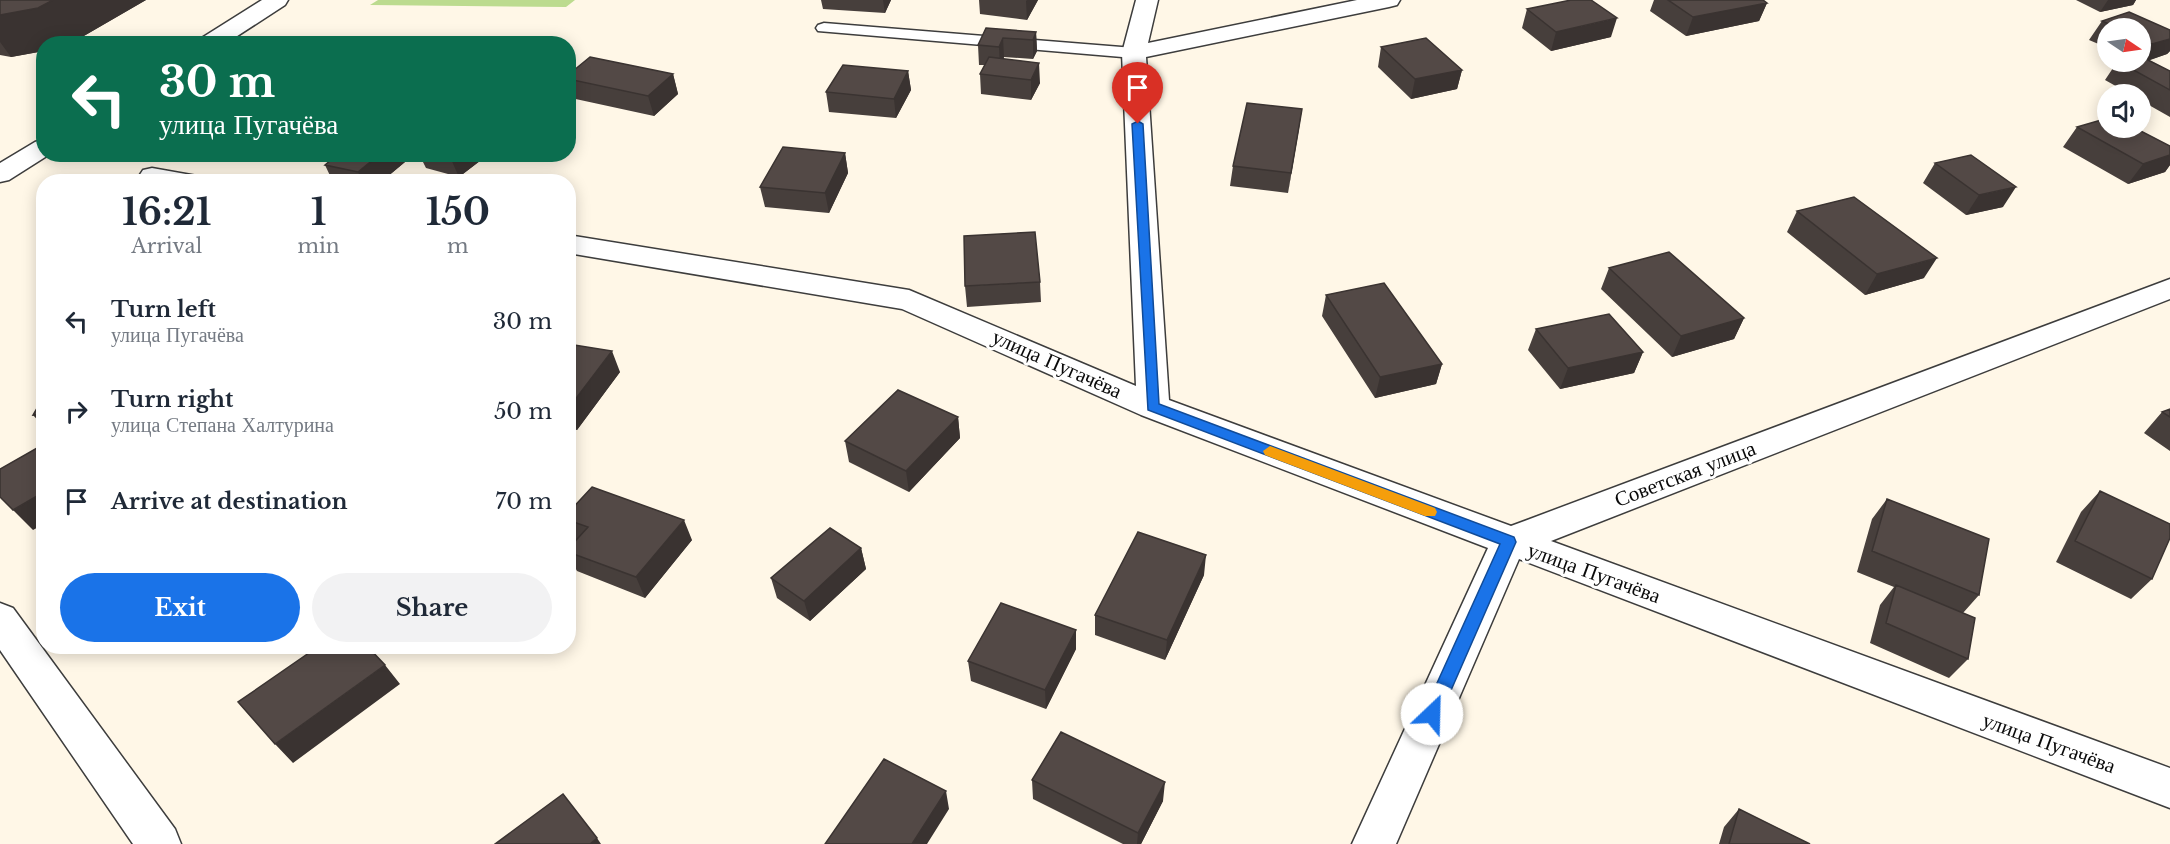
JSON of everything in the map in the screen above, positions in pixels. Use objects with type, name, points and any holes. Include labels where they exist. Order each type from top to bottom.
[{"type":"street","points":[[221,36],[277,0]]},
{"type":"street","points":[[1147,0],[1134,53],[1153,406]]},
{"type":"street","points":[[1134,53],[1389,0]]},
{"type":"street","points":[[0,174],[36,152]]},
{"type":"street","name":"улица Пугачёва","points":[[576,245],[909,300],[1153,406],[1509,542],[2170,788]]},
{"type":"street","name":"Советская улица","points":[[1509,542],[2170,288]]},
{"type":"street","points":[[1374,844],[1509,542]]},
{"type":"street","points":[[0,619],[159,844]]},
{"type":"lane","points":[[824,28],[1134,53]]},
{"type":"green space","points":[[378,0],[575,0],[566,7],[370,5]]},
{"type":"building","points":[[0,0],[53,0],[38,8],[0,15]]},
{"type":"building","points":[[1571,0],[1591,0],[1617,18],[1556,32],[1527,9]]},
{"type":"building","points":[[1668,0],[1763,0],[1767,3],[1693,17]]},
{"type":"building","points":[[2129,12],[2143,18],[2111,18]]},
{"type":"building","points":[[2151,22],[2170,30],[2170,39],[2152,44]]},
{"type":"building","points":[[986,28],[1036,32],[1033,40],[1003,38],[999,47],[978,45]]},
{"type":"building","points":[[1426,38],[1462,70],[1415,79],[1381,47]]},
{"type":"building","points":[[590,57],[673,74],[648,96],[576,81],[576,68]]},
{"type":"building","points":[[989,57],[1039,63],[1031,80],[980,74]]},
{"type":"building","points":[[2151,62],[2170,71],[2170,90],[2137,72],[2151,72]]},
{"type":"building","points":[[843,65],[908,71],[894,99],[826,92]]},
{"type":"building","points":[[1247,103],[1302,109],[1291,173],[1233,166]]},
{"type":"building","points":[[2097,121],[2097,138],[2151,136],[2170,146],[2170,155],[2143,164],[2077,127]]},
{"type":"building","points":[[783,147],[845,153],[825,193],[760,187]]},
{"type":"building","points":[[1971,155],[2016,187],[1979,195],[1935,163]]},
{"type":"building","points":[[329,162],[370,162],[358,172],[325,165]]},
{"type":"building","points":[[1854,197],[1937,258],[1877,274],[1797,211]]},
{"type":"building","points":[[1035,232],[1040,282],[965,286],[964,236]]},
{"type":"building","points":[[1669,252],[1744,318],[1681,336],[1609,268]]},
{"type":"building","points":[[1384,283],[1442,364],[1380,377],[1326,295]]},
{"type":"building","points":[[1609,314],[1643,352],[1568,368],[1536,329]]},
{"type":"building","points":[[576,345],[612,351],[576,398]]},
{"type":"building","points":[[898,390],[958,417],[906,471],[845,441]]},
{"type":"building","points":[[2170,409],[2170,417],[2162,412]]},
{"type":"building","points":[[36,449],[36,497],[13,510],[0,497],[0,469]]},
{"type":"building","points":[[592,487],[684,520],[636,577],[576,555],[576,540],[588,527],[576,523],[576,504]]},
{"type":"building","points":[[2100,491],[2170,524],[2170,538],[2152,579],[2075,541]]},
{"type":"building","points":[[1887,499],[1989,539],[1979,595],[1872,551]]},
{"type":"building","points":[[830,528],[861,548],[804,601],[771,578]]},
{"type":"building","points":[[1138,532],[1206,555],[1167,640],[1095,615]]},
{"type":"building","points":[[1896,585],[1975,618],[1968,659],[1886,623]]},
{"type":"building","points":[[1001,603],[1076,630],[1045,690],[968,661]]},
{"type":"building","points":[[307,654],[375,654],[385,665],[275,744],[238,702]]},
{"type":"building","points":[[1061,732],[1165,782],[1138,833],[1032,780]]},
{"type":"building","points":[[884,759],[946,791],[912,844],[825,844]]},
{"type":"building","points":[[563,794],[597,838],[590,844],[495,844]]},
{"type":"building","points":[[1739,809],[1810,844],[1729,844]]},
{"type":"slow traffic","points":[[1270,451],[1430,512]]},
{"type":"route","points":[[1138,124],[1153,406],[1509,542],[1432,714]]}]
